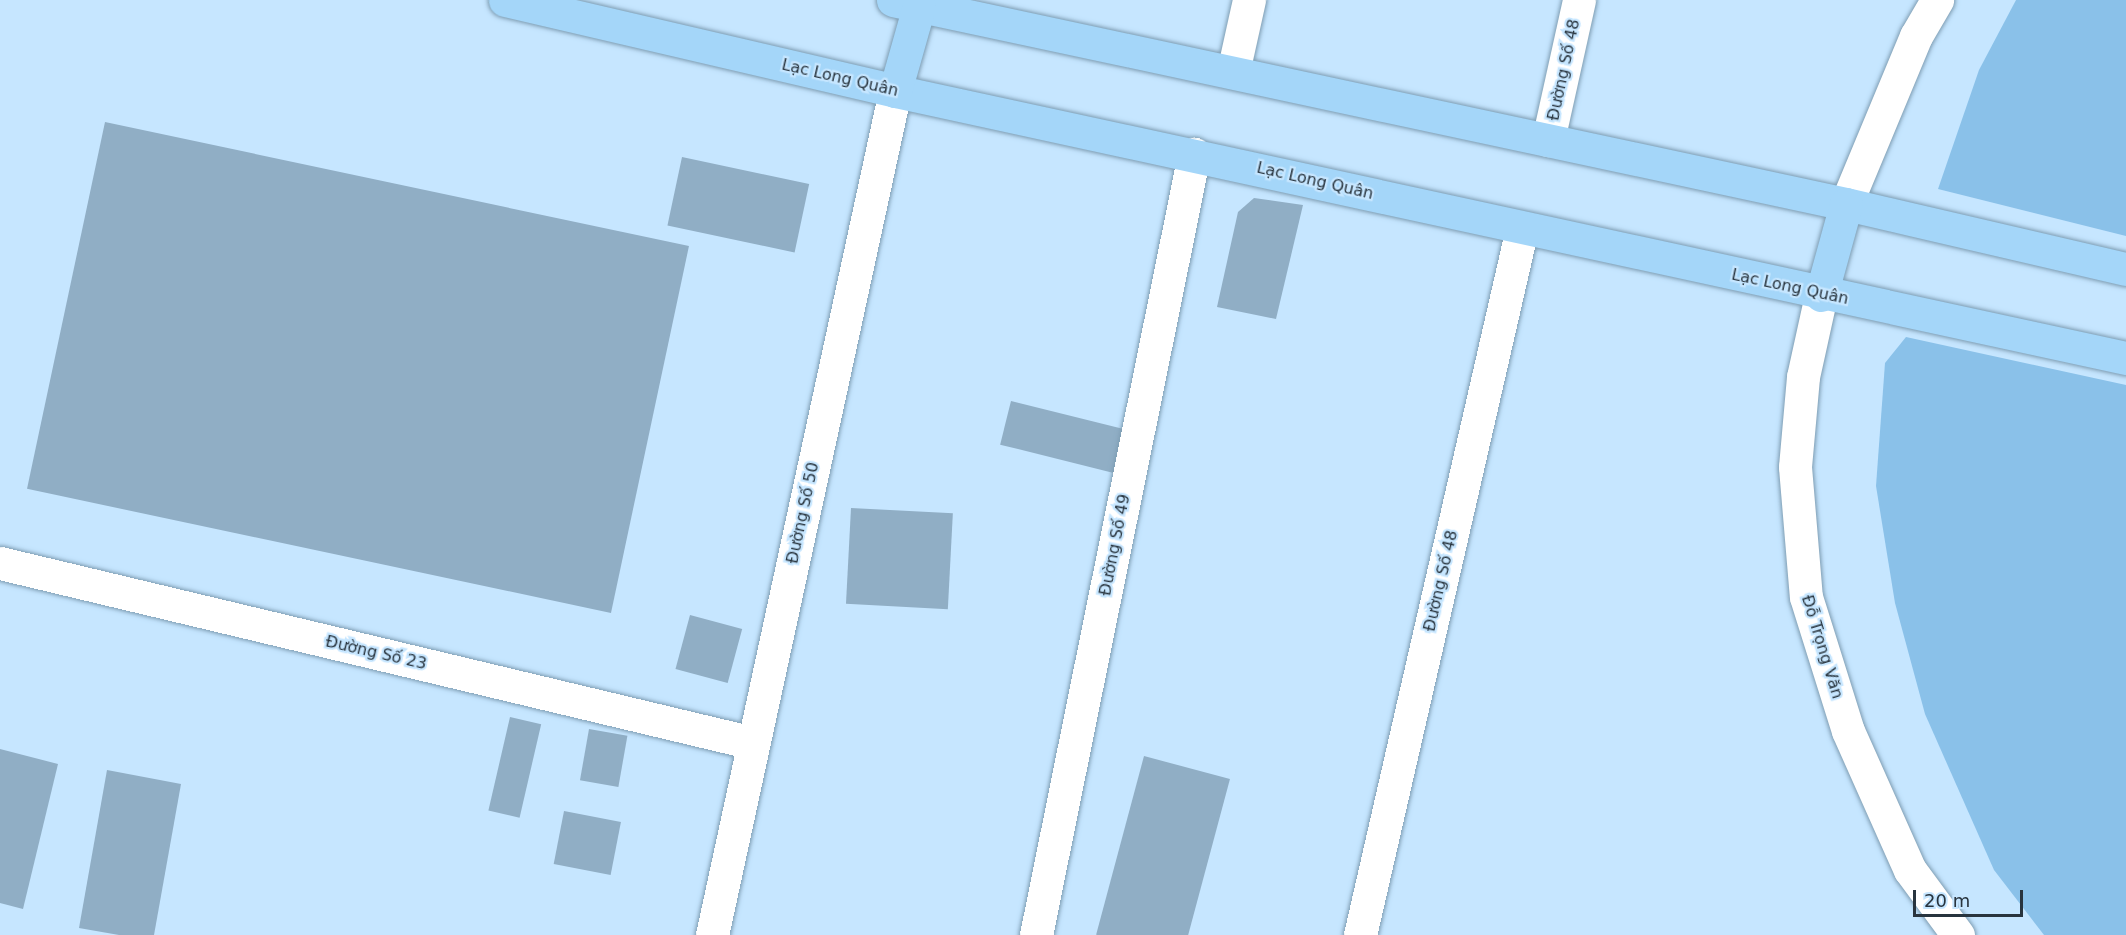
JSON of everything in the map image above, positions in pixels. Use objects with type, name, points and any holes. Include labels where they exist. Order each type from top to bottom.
[{"type":"main road","name":"Lạc Long Quân","points":[[505,0],[896,91],[1194,154],[1821,295],[2126,358]]},
{"type":"main road","points":[[896,91],[911,2],[1846,204],[2126,269]]},
{"type":"main road","points":[[1821,295],[1846,204]]},
{"type":"street","points":[[1233,72],[1249,0]]},
{"type":"street","name":"Đường Số 48","points":[[1548,140],[1579,0]]},
{"type":"street","points":[[1846,204],[1916,36],[1937,0]]},
{"type":"street","name":"Đường Số 50","points":[[712,935],[896,91]]},
{"type":"street","name":"Đường Số 49","points":[[1036,935],[1194,154]]},
{"type":"street","name":"Đường Số 48","points":[[1360,935],[1522,228]]},
{"type":"street","name":"Đỗ Trọng Văn","points":[[1821,295],[1803,377],[1795,467],[1806,597],[1848,731],[1910,870],[1958,935]]},
{"type":"street","name":"Đường Số 23","points":[[0,563],[753,743]]},
{"type":"shaded area","points":[[2016,0],[2126,0],[2126,236],[1938,189],[1979,70]]},
{"type":"shaded area","points":[[1906,337],[2126,385],[2126,935],[2044,935],[1994,870],[1925,714],[1895,603],[1876,486],[1885,363]]},
{"type":"building","points":[[105,122],[689,246],[611,613],[27,489]]},
{"type":"building","points":[[682,157],[809,184],[795,252],[667,225]]},
{"type":"building","points":[[1254,198],[1303,205],[1276,319],[1217,307],[1238,212]]},
{"type":"building","points":[[1011,401],[1125,429],[1114,473],[1000,445]]},
{"type":"building","points":[[851,508],[953,513],[948,609],[846,604]]},
{"type":"building","points":[[690,615],[742,629],[728,683],[676,669]]},
{"type":"building","points":[[510,717],[541,724],[520,818],[488,811]]},
{"type":"building","points":[[589,729],[627,736],[618,787],[580,780]]},
{"type":"building","points":[[0,749],[58,764],[23,909],[0,903]]},
{"type":"building","points":[[1144,756],[1230,779],[1188,935],[1096,935]]},
{"type":"building","points":[[107,770],[181,784],[154,935],[119,935],[79,928]]},
{"type":"building","points":[[564,811],[621,822],[611,875],[554,864]]}]
